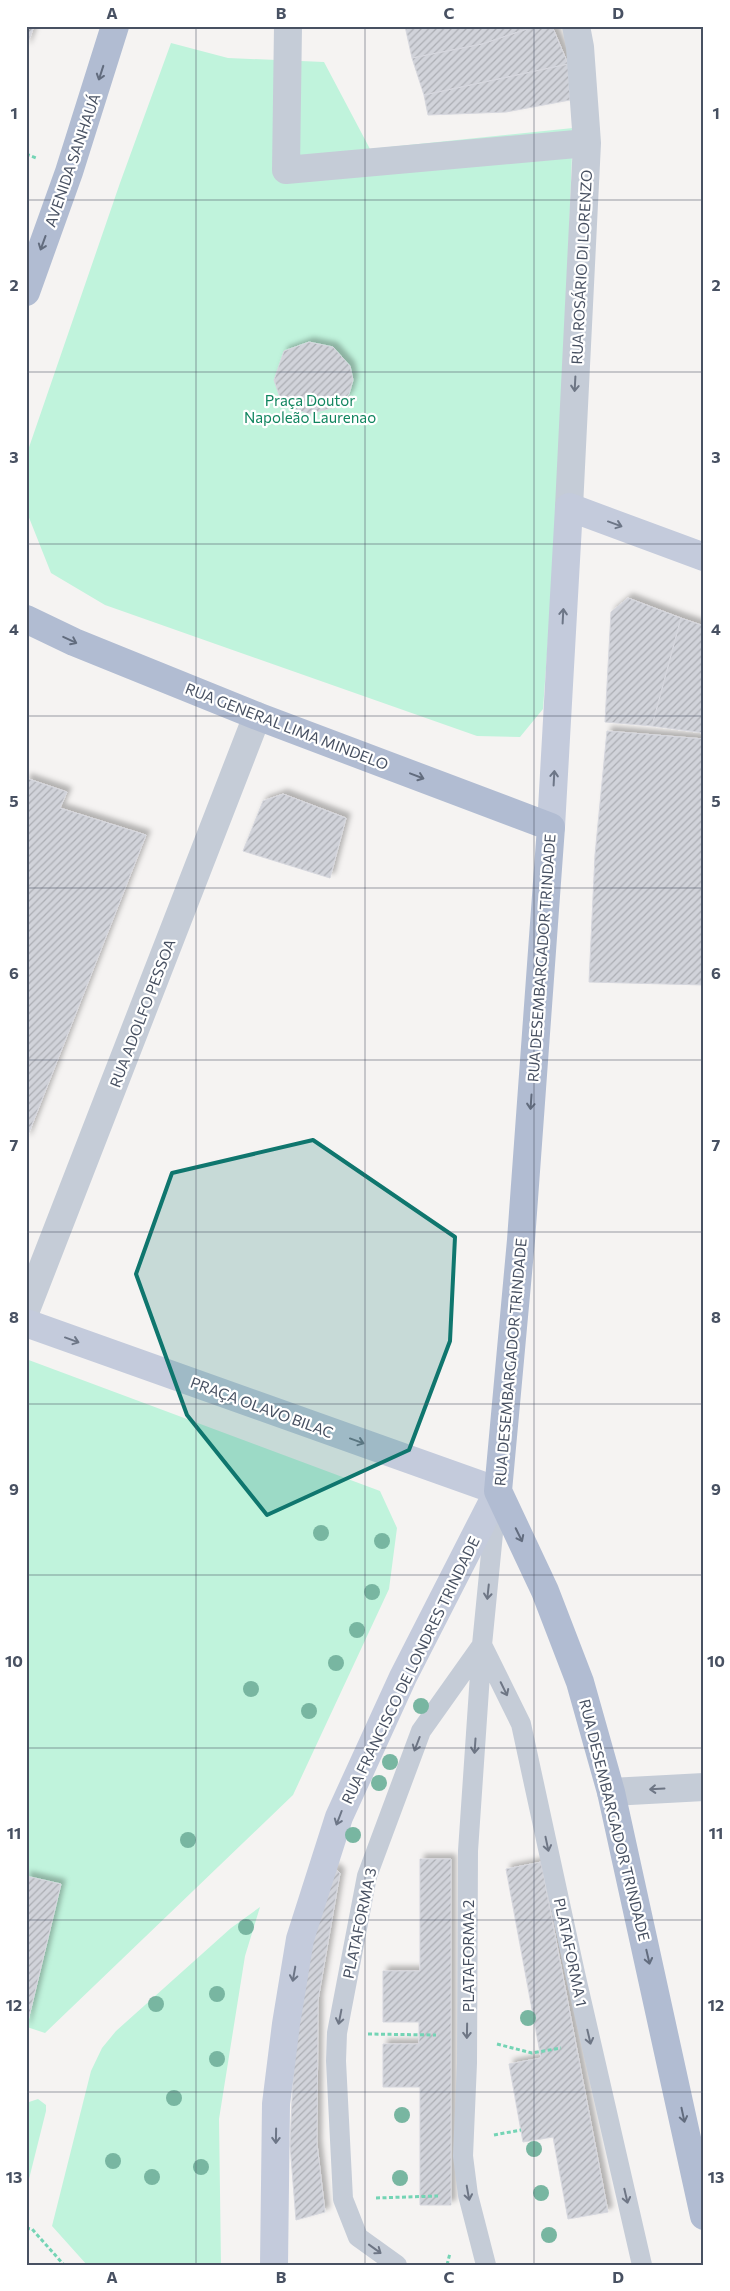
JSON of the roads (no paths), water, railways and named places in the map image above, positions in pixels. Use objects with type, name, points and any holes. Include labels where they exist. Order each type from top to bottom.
[{"type":"main road","name":"AVENIDA SANHAUÁ","points":[[26,292],[69,172],[115,26]]},
{"type":"main road","name":"RUA GENERAL LIMA MINDELO","points":[[26,619],[74,642],[257,716],[551,827]]},
{"type":"main road","name":"RUA DESEMBARGADOR TRINDADE","points":[[551,827],[521,1240],[498,1491],[545,1591],[580,1682],[611,1792],[704,2216]]},
{"type":"street","points":[[288,26],[286,170],[587,143]]},
{"type":"street","name":"RUA ROSÁRIO DI LORENZO","points":[[569,507],[587,143],[581,56],[576,26]]},
{"type":"street","points":[[569,507],[704,557]]},
{"type":"street","name":"RUA DESEMBARGADOR TRINDADE","points":[[551,827],[569,507]]},
{"type":"street","name":"RUA ADOLFO PESSOA","points":[[26,1310],[257,716]]},
{"type":"street","name":"PRAÇA OLAVO BILAC","points":[[26,1323],[498,1491]]},
{"type":"street","name":"RUA FRANCISCO DE LONDRES TRINDADE","points":[[274,2265],[276,2104],[286,2024],[300,1939],[339,1817],[403,1677],[498,1491]]},
{"type":"street","points":[[611,1792],[704,1786]]},
{"type":"lane","name":"PLATAFORMA 2","points":[[486,2265],[468,2195],[463,2156],[467,2063],[468,1851],[482,1645],[498,1491]]},
{"type":"lane","name":"PLATAFORMA 3","points":[[397,2265],[358,2237],[343,2199],[336,2061],[337,2033],[367,1876],[421,1731],[482,1645]]},
{"type":"lane","name":"PLATAFORMA 1","points":[[482,1645],[521,1724],[575,1973],[642,2265]]},
{"type":"park label","name":"Praça Doutor Napoleão Laurenao","points":[[310,408]]}]
